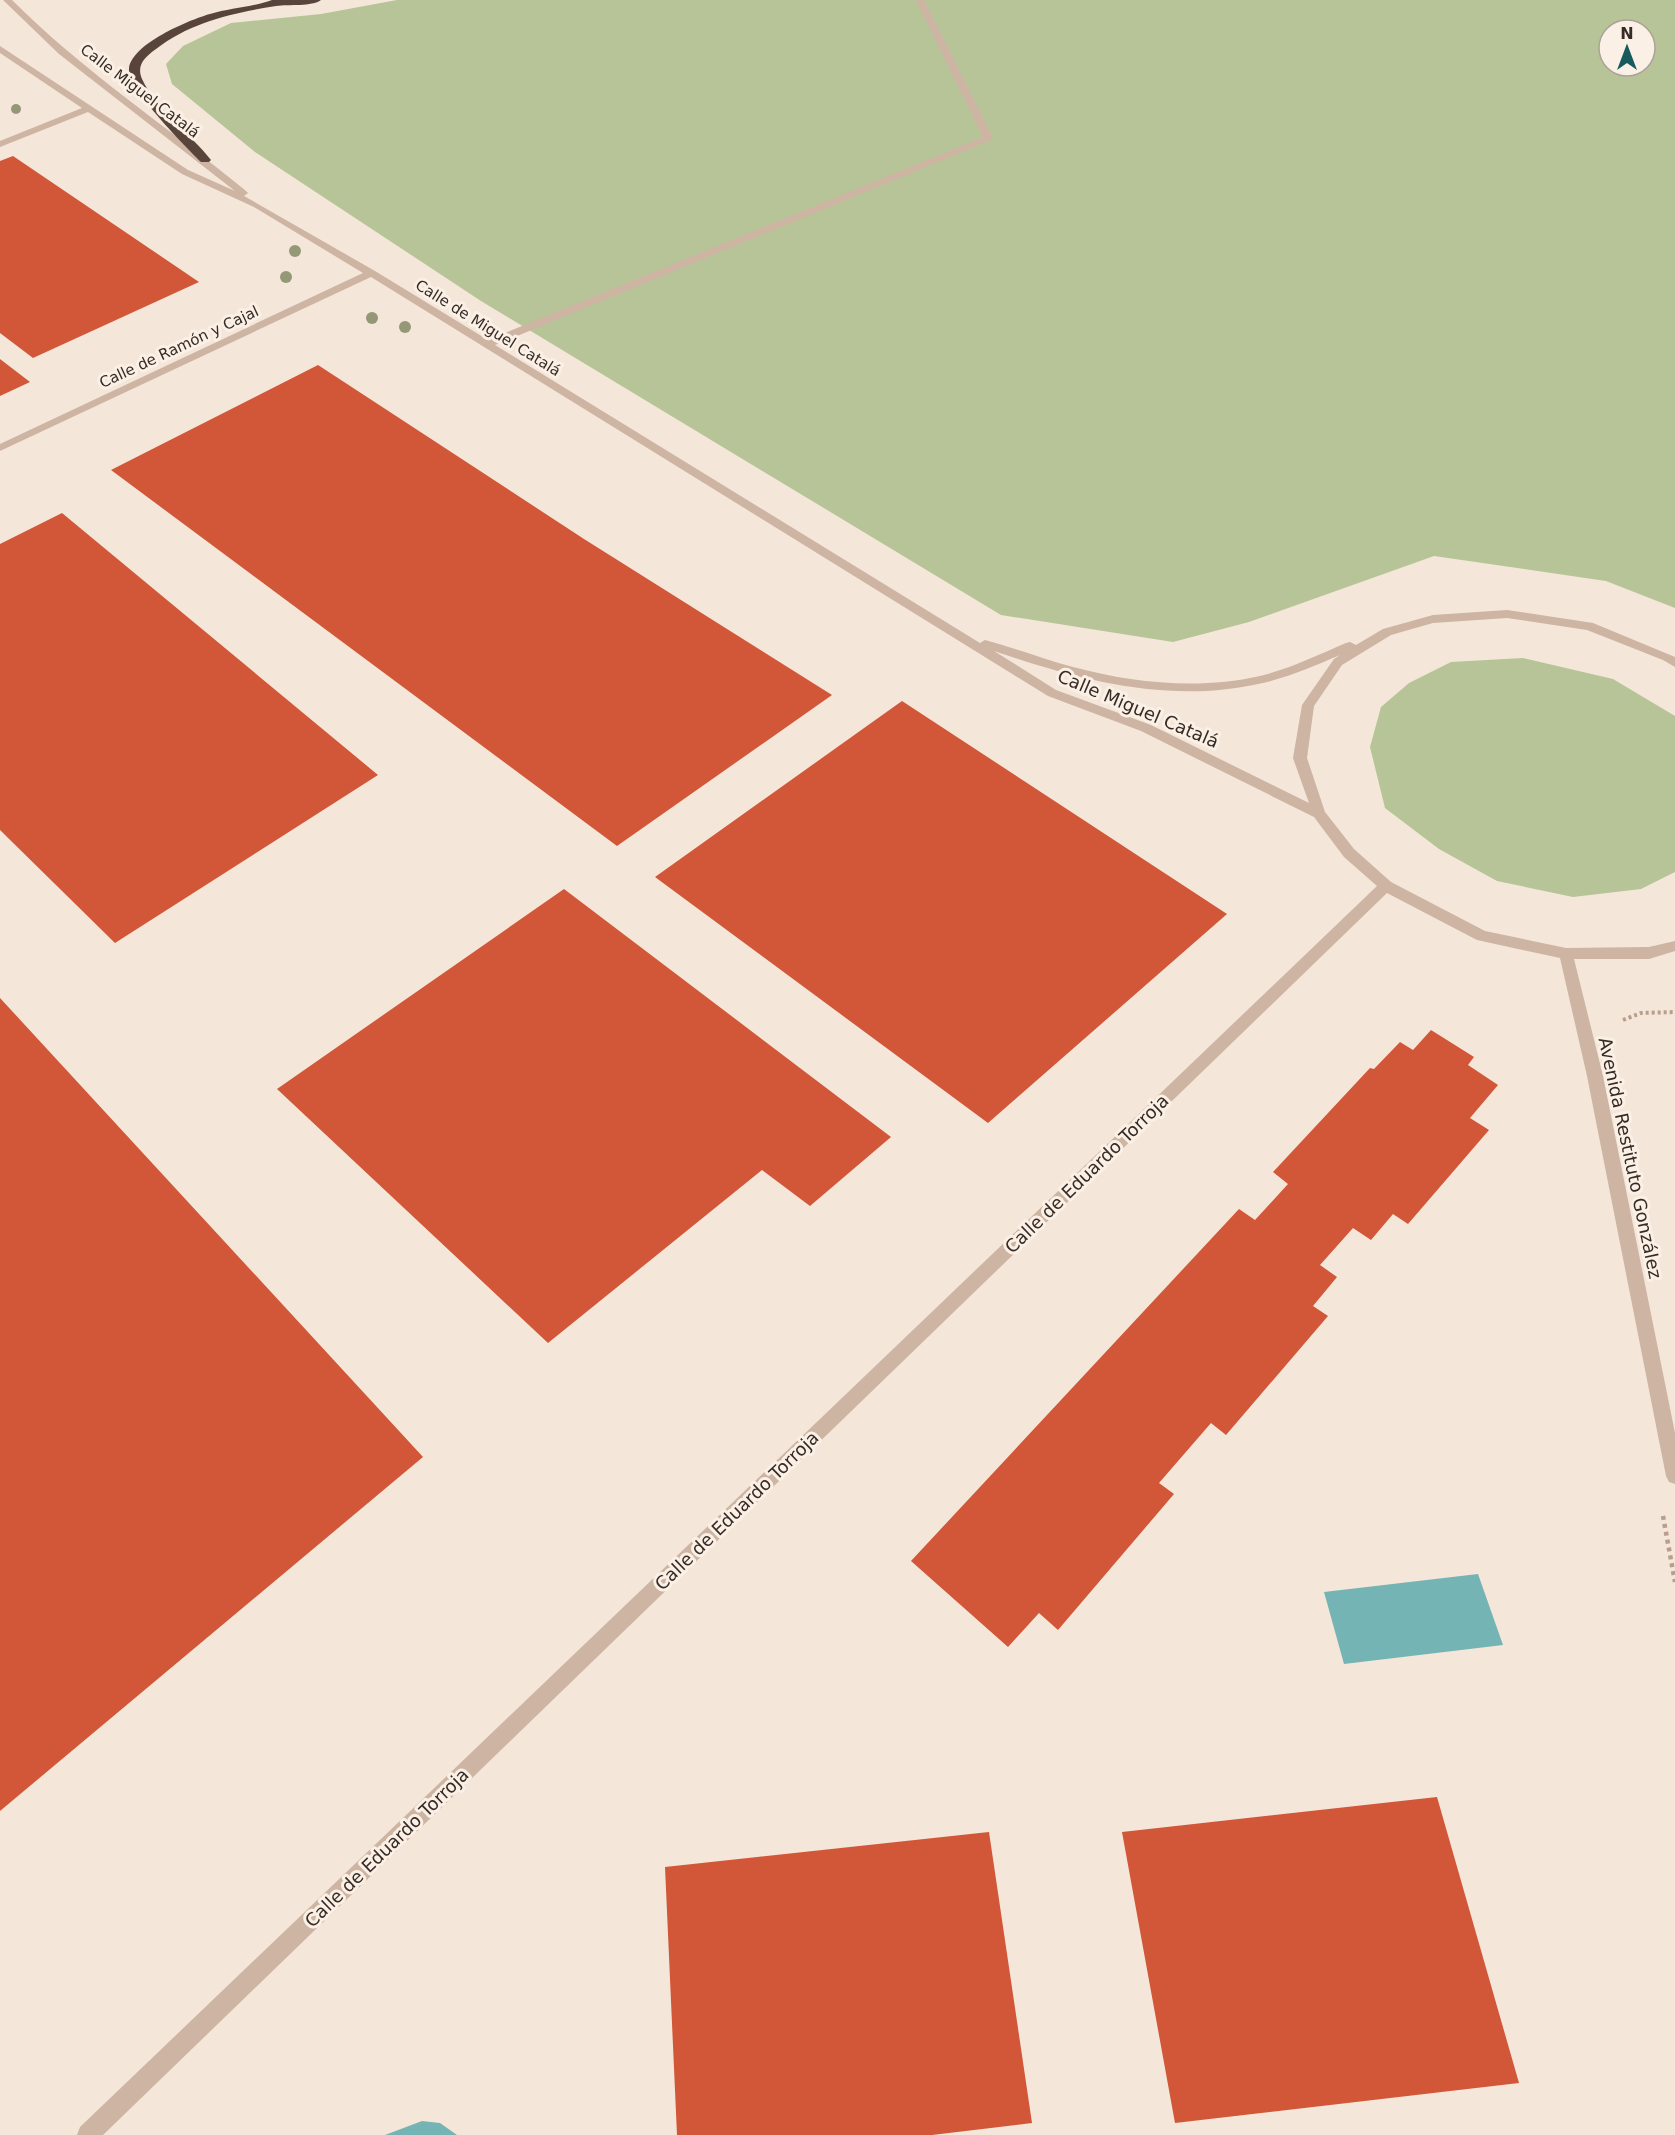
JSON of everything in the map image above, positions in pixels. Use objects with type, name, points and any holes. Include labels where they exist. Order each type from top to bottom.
[{"type":"highway","points":[[230,1],[316,0]]},
{"type":"highway","points":[[205,160],[141,87],[134,71],[136,64],[140,57],[156,43],[201,20],[233,11],[285,2]]},
{"type":"street","name":"Calle Miguel Catalá","points":[[7,0],[78,65],[205,160],[257,204]]},
{"type":"street","points":[[486,345],[988,138],[920,0]]},
{"type":"street","name":"Calle de Miguel Catalá","points":[[0,49],[185,172],[257,204],[958,635]]},
{"type":"street","points":[[0,144],[89,108]]},
{"type":"street","name":"Calle de Ramón y Cajal","points":[[0,448],[371,273]]},
{"type":"street","points":[[1675,663],[1667,657],[1588,626],[1506,614],[1433,619],[1387,632],[1338,662],[1308,705],[1300,758],[1319,814],[1349,853],[1386,886],[1482,936],[1566,954],[1675,955]]},
{"type":"street","name":"Calle Miguel Catalá","points":[[958,635],[1090,678],[1147,687],[1176,688],[1205,687],[1268,678],[1387,632]]},
{"type":"street","name":"Calle Miguel Catalá","points":[[958,635],[1052,693],[1156,732],[1319,814]]},
{"type":"street","name":"Calle de Eduardo Torroja","points":[[88,2135],[1386,886]]},
{"type":"street","points":[[1649,953],[1675,946]]},
{"type":"street","name":"Avenida Restituto González","points":[[1566,954],[1595,1076],[1675,1476]]},
{"type":"green space","points":[[397,0],[1675,0],[1675,608],[1606,581],[1434,556],[1249,622],[1173,642],[1001,615],[481,301],[255,152],[172,84],[166,64],[183,46],[231,23],[321,14]]},
{"type":"green space","points":[[1523,658],[1613,679],[1675,716],[1675,872],[1641,889],[1573,897],[1497,881],[1439,849],[1385,808],[1370,747],[1381,707],[1409,683],[1451,662]]},
{"type":"water","points":[[1478,1574],[1503,1645],[1344,1664],[1324,1592]]},
{"type":"water","points":[[422,2121],[440,2123],[457,2135],[385,2135]]},
{"type":"building","points":[[13,156],[199,282],[33,358],[0,333],[0,161]]},
{"type":"building","points":[[0,359],[30,382],[0,396]]},
{"type":"building","points":[[318,365],[584,539],[832,695],[617,846],[111,470]]},
{"type":"building","points":[[62,513],[378,775],[115,943],[0,830],[0,544]]},
{"type":"building","points":[[902,701],[1227,914],[988,1123],[655,877]]},
{"type":"building","points":[[564,889],[891,1137],[810,1206],[762,1170],[548,1343],[277,1089]]},
{"type":"building","points":[[0,998],[423,1457],[0,1811]]},
{"type":"building","points":[[1431,1030],[1474,1057],[1468,1065],[1498,1085],[1470,1118],[1489,1130],[1408,1224],[1393,1214],[1371,1240],[1353,1228],[1320,1265],[1337,1277],[1313,1306],[1328,1316],[1226,1435],[1211,1423],[1159,1483],[1174,1494],[1058,1630],[1039,1613],[1008,1647],[911,1561],[1239,1209],[1255,1220],[1288,1184],[1273,1172],[1370,1068],[1374,1069],[1400,1042],[1413,1050]]},
{"type":"building","points":[[1437,1797],[1519,2083],[1175,2123],[1122,1832]]},
{"type":"building","points":[[989,1832],[1032,2123],[932,2135],[677,2135],[665,1867]]}]
